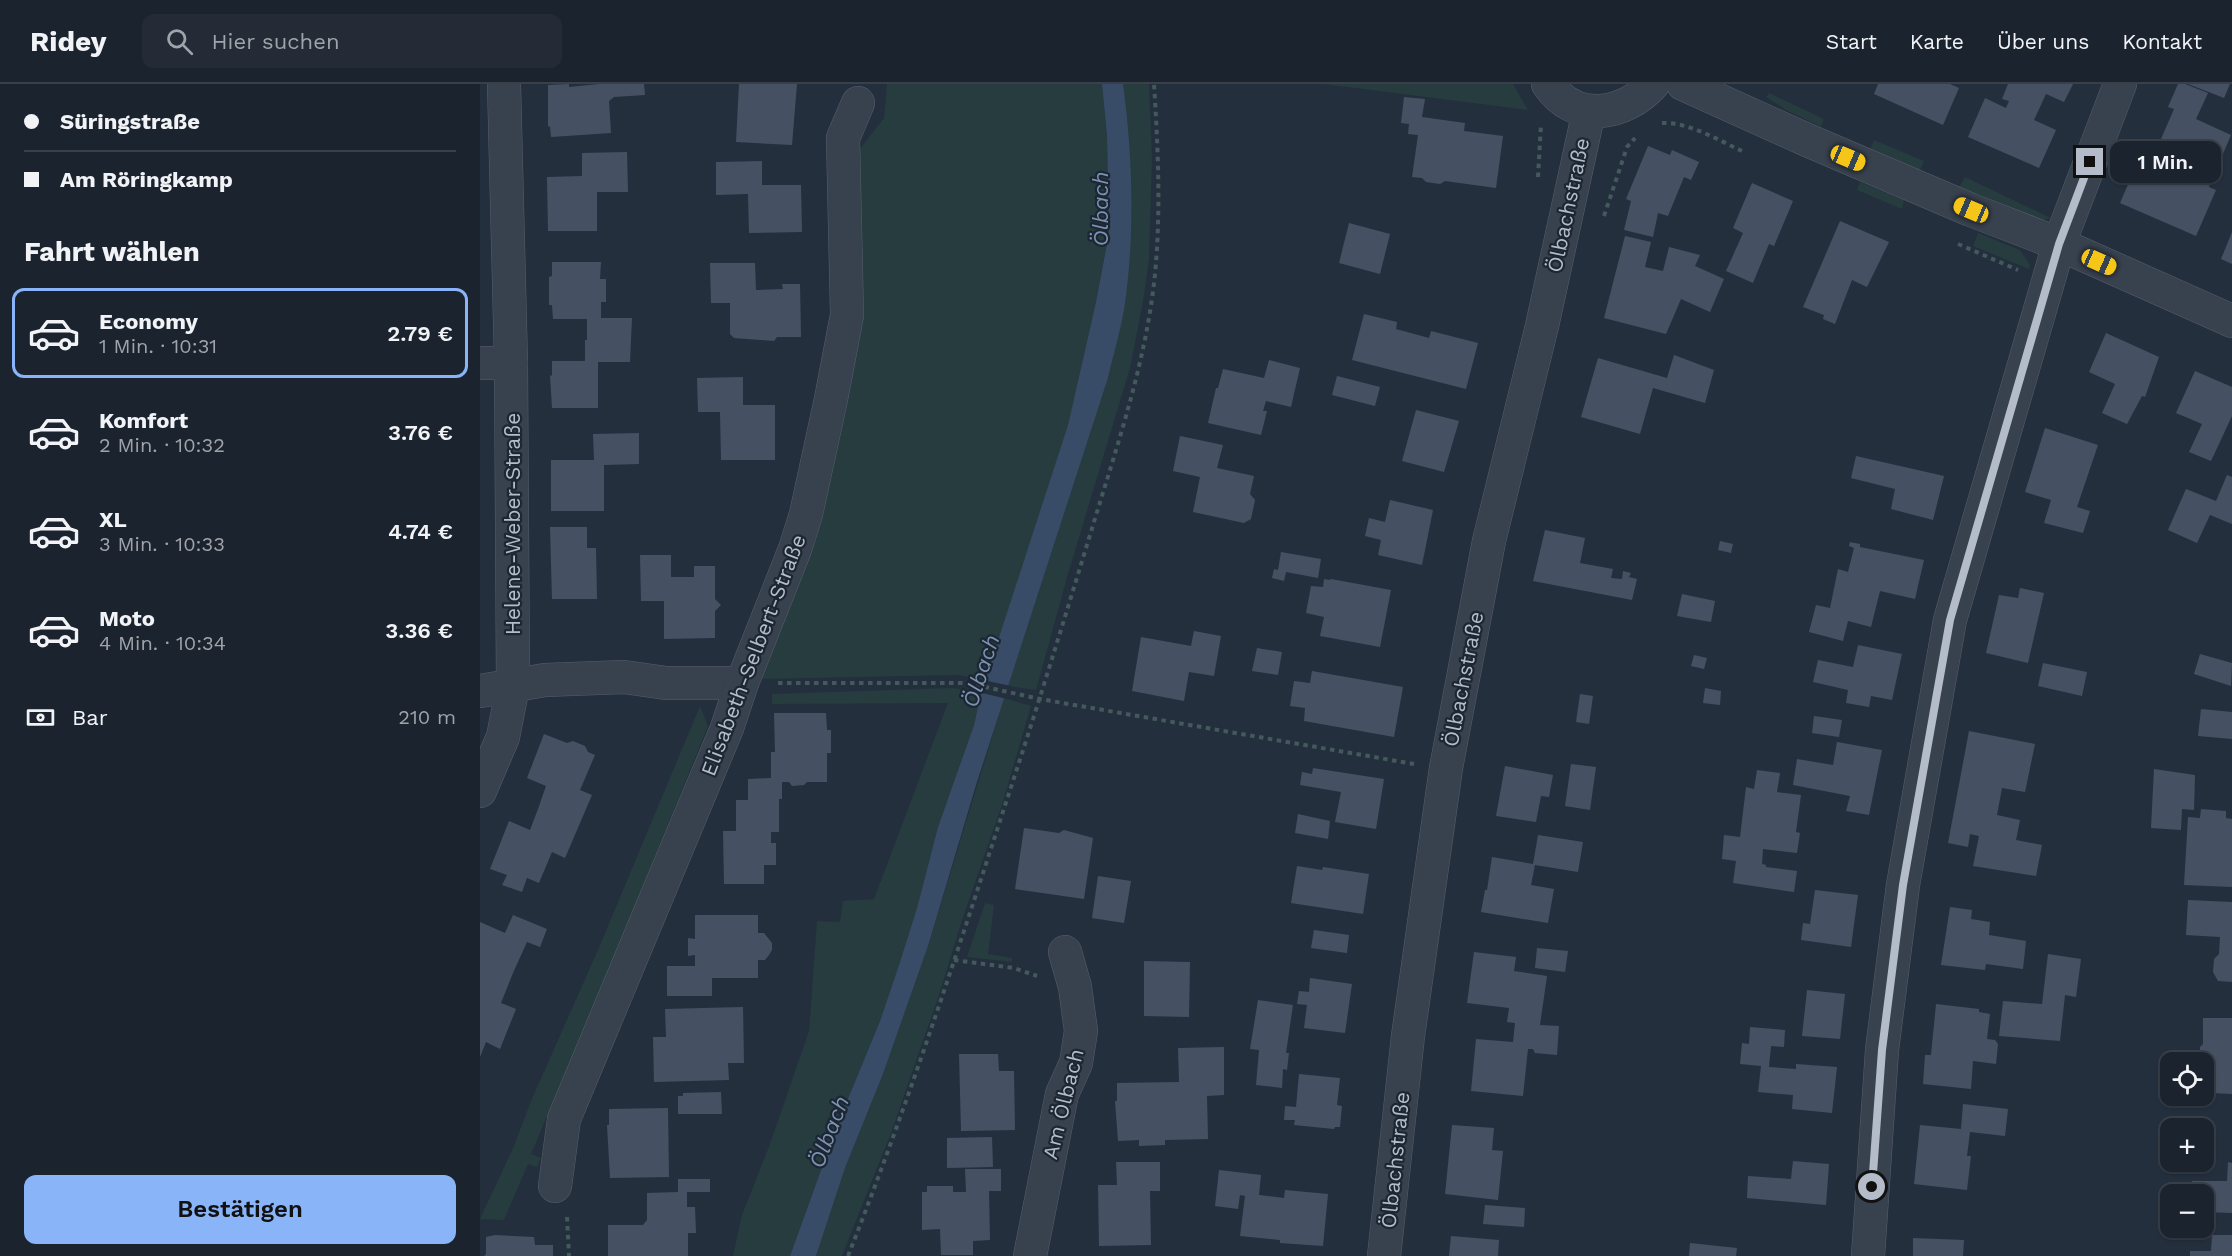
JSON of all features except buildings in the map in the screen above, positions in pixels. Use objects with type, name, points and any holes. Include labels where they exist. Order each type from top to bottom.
[{"type":"street","name":"Helene-Weber-Straße","points":[[480,791],[503,737],[513,686],[496,363],[504,84]]},
{"type":"street","points":[[1548,84],[1569,104],[1589,111],[1607,111],[1626,106],[1641,97],[1653,84]]},
{"type":"street","points":[[1683,84],[1971,210],[2059,244],[2232,321]]},
{"type":"street","points":[[1868,1256],[1882,1050],[1902,897],[1950,620],[2059,244],[2120,84]]},
{"type":"street","name":"Elisabeth-Selbert-Straße","points":[[555,1186],[564,1119],[727,728],[741,683],[795,549],[813,482],[847,315],[843,138],[858,103]]},
{"type":"street","name":"Ölbachstraße","points":[[1384,1256],[1408,1036],[1446,768],[1489,541],[1542,326],[1589,111]]},
{"type":"street","points":[[480,691],[545,680],[624,677],[666,682],[741,683]]},
{"type":"street","name":"Am Ölbach","points":[[1030,1256],[1062,1094],[1076,1064],[1080,1031],[1075,987],[1065,952]]},
{"type":"path","points":[[848,1256],[954,960],[1040,699],[1143,352],[1155,275],[1158,212],[1154,84]]},
{"type":"path","points":[[1603,219],[1627,147],[1640,132]]},
{"type":"path","points":[[741,683],[967,683],[1040,699],[1418,764]]},
{"type":"path","points":[[954,960],[1014,968],[1075,987]]},
{"type":"green space","points":[[887,84],[1102,84],[1107,136],[1109,233],[1096,302],[1068,425],[986,680],[958,675],[757,679],[811,535],[855,155],[884,118]]},
{"type":"green space","points":[[1123,84],[1149,84],[1152,158],[1149,258],[1144,296],[1130,368],[1036,690],[1008,686],[1108,378],[1124,312]]},
{"type":"green space","points":[[1324,84],[1513,84],[1528,110]]},
{"type":"green space","points":[[1769,93],[1824,119],[1821,127],[1786,110],[1766,97]]},
{"type":"green space","points":[[1874,140],[1924,161],[1919,173],[1869,152]]},
{"type":"green space","points":[[1965,177],[2051,218],[2036,222],[1958,189]]},
{"type":"green space","points":[[1860,182],[1904,200],[1902,209],[1857,190]]},
{"type":"green space","points":[[1978,233],[2020,250],[2030,265],[2029,269],[1973,246]]},
{"type":"green space","points":[[954,688],[981,693],[974,725],[938,827],[917,908],[880,1021],[838,1123],[790,1256],[733,1256],[742,1215],[770,1144],[809,1031],[817,921],[840,922],[843,901],[874,899],[948,703],[772,704],[772,694]]},
{"type":"green space","points":[[1004,698],[1031,706],[1002,805],[939,995],[891,1133],[842,1256],[816,1256],[845,1168],[883,1074],[928,946]]},
{"type":"green space","points":[[700,706],[708,726],[531,1154],[541,1158],[537,1167],[528,1164],[504,1220],[480,1219],[514,1146],[531,1101],[598,950]]},
{"type":"green space","points":[[985,903],[994,905],[988,954],[1012,958],[1012,962],[967,957]]},
{"type":"water","points":[[1102,84],[1123,84],[1131,169],[1128,282],[1108,378],[976,785],[928,946],[883,1074],[845,1168],[816,1256],[790,1256],[838,1123],[880,1021],[899,965],[917,908],[938,827],[974,725],[981,693],[1068,425],[1109,233],[1107,136]]},
{"type":"pier","points":[[983,680],[1011,686],[1007,699],[978,692]]},
{"type":"route","points":[[1872,1187],[1882,1050],[1903,885],[1950,620],[2059,244],[2090,162]]},
{"type":"water label","name":"Ölbach","points":[[1100,209]]},
{"type":"water label","name":"Ölbach","points":[[981,671]]},
{"type":"water label","name":"Ölbach","points":[[829,1132]]}]
